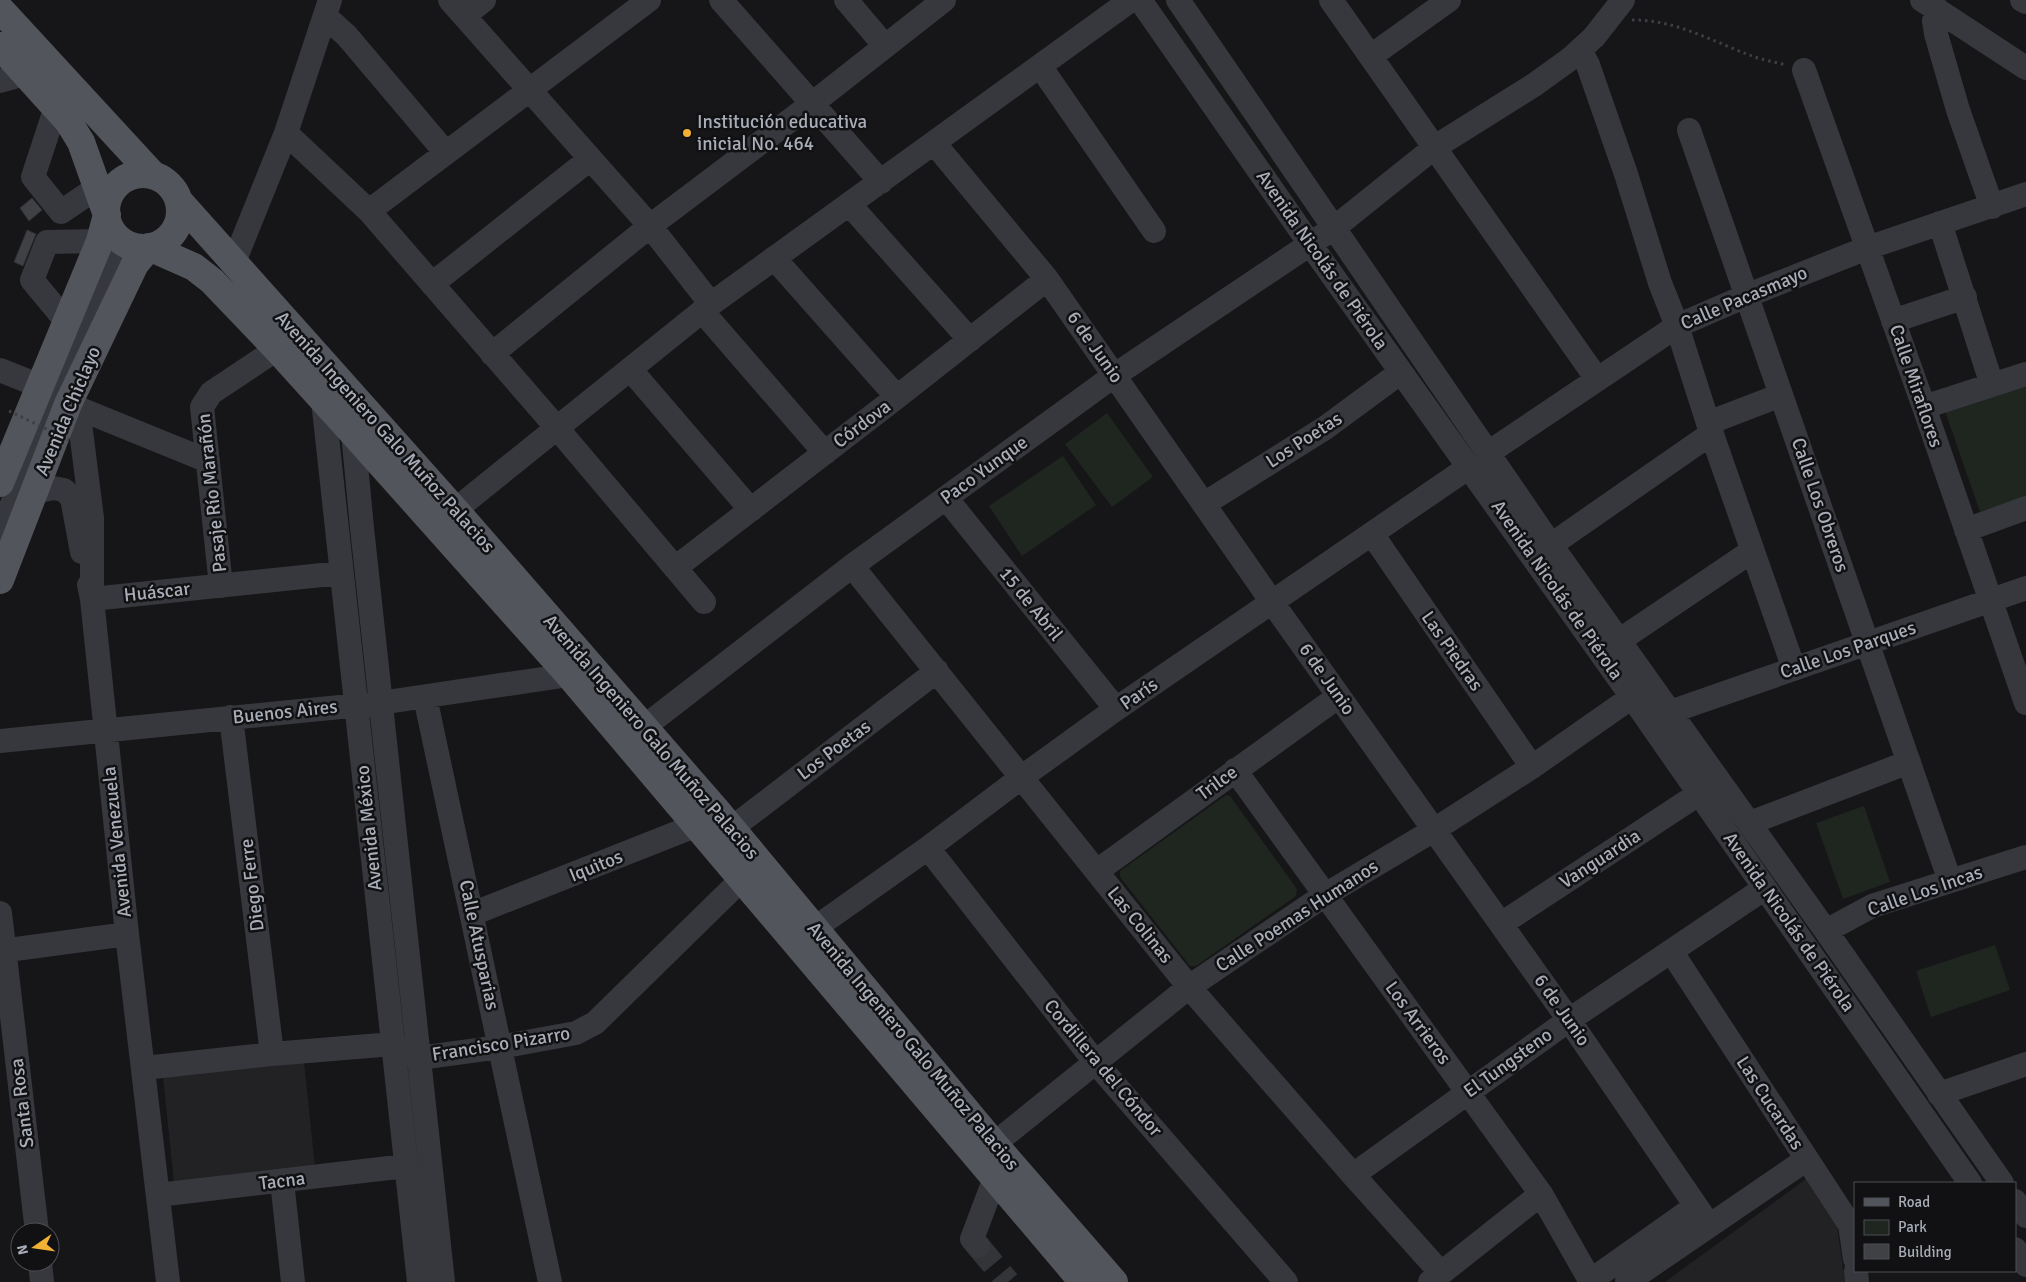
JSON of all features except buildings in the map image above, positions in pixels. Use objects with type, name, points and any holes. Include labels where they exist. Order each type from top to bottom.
[{"type":"main road","points":[[0,9],[153,175]]},
{"type":"main road","points":[[0,46],[12,78],[56,107],[68,121],[81,142],[98,187],[109,232],[128,244],[139,248],[161,243],[171,235],[177,225],[180,213],[179,201],[165,180],[153,175],[130,176],[119,182],[111,192],[107,203],[109,232]]},
{"type":"main road","name":"Avenida Ingeniero Galo Muñoz Palacios","points":[[179,201],[234,262],[330,389],[354,433],[569,675],[715,822],[815,928],[986,1150],[995,1178],[1083,1282]]},
{"type":"main road","name":"Avenida Chiclayo","points":[[0,483],[66,321],[109,232]]},
{"type":"main road","name":"Avenida Ingeniero Galo Muñoz Palacios","points":[[149,247],[194,267],[212,281],[277,349],[330,389],[364,408],[644,727],[715,822],[742,879],[986,1150],[1114,1282]]},
{"type":"main road","name":"Avenida Chiclayo","points":[[0,580],[68,404],[135,264],[149,247]]},
{"type":"street","points":[[484,0],[457,8],[650,226],[707,308],[825,453]]},
{"type":"street","points":[[369,211],[649,0]]},
{"type":"street","points":[[721,0],[881,182]]},
{"type":"street","points":[[846,0],[884,46]]},
{"type":"street","points":[[492,354],[650,226],[813,103],[944,0]]},
{"type":"street","points":[[455,510],[707,308],[1131,0]]},
{"type":"street","name":"Avenida Nicolás de Piérola","points":[[1140,0],[1488,453],[2001,1182]]},
{"type":"street","name":"Avenida Nicolás de Piérola","points":[[1178,0],[1322,236],[1401,372],[1632,696],[1969,1182]]},
{"type":"street","points":[[1331,0],[1597,379]]},
{"type":"street","points":[[1370,56],[1450,0]]},
{"type":"street","name":"Paco Yunque","points":[[644,727],[852,566],[1115,375],[1322,236],[1435,147],[1534,85],[1580,50],[1606,23],[1623,0]]},
{"type":"street","points":[[2022,0],[2026,2]]},
{"type":"street","points":[[1929,4],[2026,68]]},
{"type":"street","points":[[1929,4],[1958,110],[1992,207]]},
{"type":"street","points":[[327,8],[348,36],[446,152]]},
{"type":"street","points":[[234,262],[286,133],[327,8]]},
{"type":"street","points":[[1580,50],[1588,65],[1626,174],[1660,283],[1677,326],[1710,428],[1794,669]]},
{"type":"street","points":[[1040,66],[1154,231]]},
{"type":"street","name":"Calle Miraflores","points":[[1804,70],[1894,321],[2026,703]]},
{"type":"street","points":[[56,107],[33,177],[61,212]]},
{"type":"street","name":"Calle Los Obreros","points":[[1689,130],[1950,881]]},
{"type":"street","points":[[286,133],[369,211],[557,428],[704,602]]},
{"type":"street","name":"6 de Junio","points":[[934,143],[1048,279],[1272,602],[1569,1020],[1702,1215]]},
{"type":"street","points":[[432,284],[590,159]]},
{"type":"street","points":[[66,321],[32,280],[61,212],[98,187]]},
{"type":"street","name":"Calle Pacasmayo","points":[[1488,453],[1677,326],[1746,296],[1867,248],[2026,194]]},
{"type":"street","points":[[849,204],[970,340]]},
{"type":"street","points":[[1940,223],[1992,385]]},
{"type":"street","points":[[47,242],[109,232]]},
{"type":"street","name":"Avenida Chiclayo","points":[[0,534],[109,232]]},
{"type":"street","points":[[774,258],[897,397]]},
{"type":"street","name":"Córdova","points":[[674,568],[1048,279]]},
{"type":"street","points":[[1894,321],[1965,296]]},
{"type":"street","name":"Pasaje Río Marañón","points":[[221,586],[202,406],[211,394],[277,349]]},
{"type":"street","points":[[630,369],[751,510]]},
{"type":"street","points":[[0,370],[40,386]]},
{"type":"street","name":"Los Poetas","points":[[1204,504],[1325,428],[1401,372]]},
{"type":"street","points":[[1924,407],[2026,374]]},
{"type":"street","name":"Avenida México","points":[[330,389],[341,573],[419,1282]]},
{"type":"street","points":[[1551,545],[1710,428],[1781,395]]},
{"type":"street","points":[[68,404],[208,461]]},
{"type":"street","name":"Avenida Venezuela","points":[[68,404],[80,423],[92,518],[92,599],[105,730],[168,1282]]},
{"type":"street","name":"Avenida México","points":[[364,408],[354,433],[380,703],[443,1282]]},
{"type":"street","name":"París","points":[[815,928],[928,848],[1022,776],[1469,467]]},
{"type":"street","points":[[34,492],[54,488],[64,490],[72,498],[92,599]]},
{"type":"street","name":"15 de Abril","points":[[946,498],[1116,710]]},
{"type":"street","points":[[1966,530],[2026,508]]},
{"type":"street","name":"Las Piedras","points":[[1372,534],[1532,767]]},
{"type":"street","points":[[1620,640],[1752,551]]},
{"type":"street","name":"Las Colinas","points":[[852,566],[1189,987],[1353,1175],[1436,1277]]},
{"type":"street","name":"Huáscar","points":[[92,599],[341,573]]},
{"type":"street","name":"Calle Los Parques","points":[[1670,712],[2026,588]]},
{"type":"street","name":"Los Poetas","points":[[715,822],[936,671]]},
{"type":"street","name":"Buenos Aires","points":[[0,741],[380,703],[569,675]]},
{"type":"street","name":"Trilce","points":[[1097,871],[1339,696]]},
{"type":"street","name":"Calle Poemas Humanos","points":[[986,1150],[1189,987],[1326,895],[1434,830],[1532,767],[1632,696]]},
{"type":"street","name":"Calle Atusparias","points":[[424,697],[550,1282]]},
{"type":"street","name":"Diego Ferre","points":[[231,717],[272,1054]]},
{"type":"street","points":[[1750,823],[1909,762]]},
{"type":"street","name":"Los Arrieros","points":[[1235,770],[1541,1194],[1591,1282]]},
{"type":"street","name":"Vanguardia","points":[[1501,924],[1700,793]]},
{"type":"street","name":"Iquitos","points":[[472,914],[715,822]]},
{"type":"street","name":"Cordillera del Cóndor","points":[[928,848],[1096,1063],[1286,1282]]},
{"type":"street","name":"Calle Los Incas","points":[[1826,931],[1872,906],[2026,857]]},
{"type":"street","name":"Francisco Pizarro","points":[[393,1044],[419,1058],[500,1047],[576,1032],[595,1023],[742,879]]},
{"type":"street","name":"El Tungsteno","points":[[1353,1175],[1569,1020],[1765,888]]},
{"type":"street","name":"Santa Rosa","points":[[0,913],[10,1086],[35,1222]]},
{"type":"street","points":[[2,950],[127,934]]},
{"type":"street","name":"Las Cucardas","points":[[1671,951],[1850,1225],[1854,1256]]},
{"type":"street","points":[[144,1068],[272,1054],[393,1044]]},
{"type":"street","points":[[1939,1094],[2026,1064]]},
{"type":"street","points":[[1591,1282],[1702,1215],[1807,1159]]},
{"type":"street","name":"Tacna","points":[[158,1195],[406,1166]]},
{"type":"street","points":[[978,1246],[972,1239],[995,1178]]},
{"type":"street","points":[[282,1180],[293,1282]]},
{"type":"street","points":[[1436,1277],[1541,1194]]},
{"type":"street","points":[[2016,1202],[2026,1216]]},
{"type":"street","points":[[1627,1282],[1702,1215]]},
{"type":"street","points":[[2016,1250],[2026,1265]]},
{"type":"path","points":[[1606,23],[1624,20],[1643,20],[1671,26],[1712,39],[1753,56],[1804,70]]},
{"type":"path","points":[[9,411],[69,440]]},
{"type":"shaded area","points":[[304,1062],[315,1167],[174,1182],[163,1077]]},
{"type":"shaded area","points":[[1806,1179],[1837,1226],[1845,1282],[1665,1282]]},
{"type":"green space","points":[[2026,383],[2026,496],[1980,512],[1945,411]]},
{"type":"green space","points":[[1107,413],[1153,477],[1112,507],[1065,444]]},
{"type":"green space","points":[[1063,456],[1096,505],[1022,556],[989,506]]},
{"type":"green space","points":[[1226,795],[1230,796],[1297,889],[1296,896],[1196,966],[1190,966],[1120,877],[1120,871]]},
{"type":"green space","points":[[1864,806],[1890,882],[1843,899],[1816,823]]},
{"type":"green space","points":[[1995,945],[2010,990],[1931,1017],[1916,971]]},
{"type":"tunnel","points":[[978,1246],[1008,1282]]},
{"type":"place","name":"Institución educativa inicial No. 464","points":[[687,133]]}]
